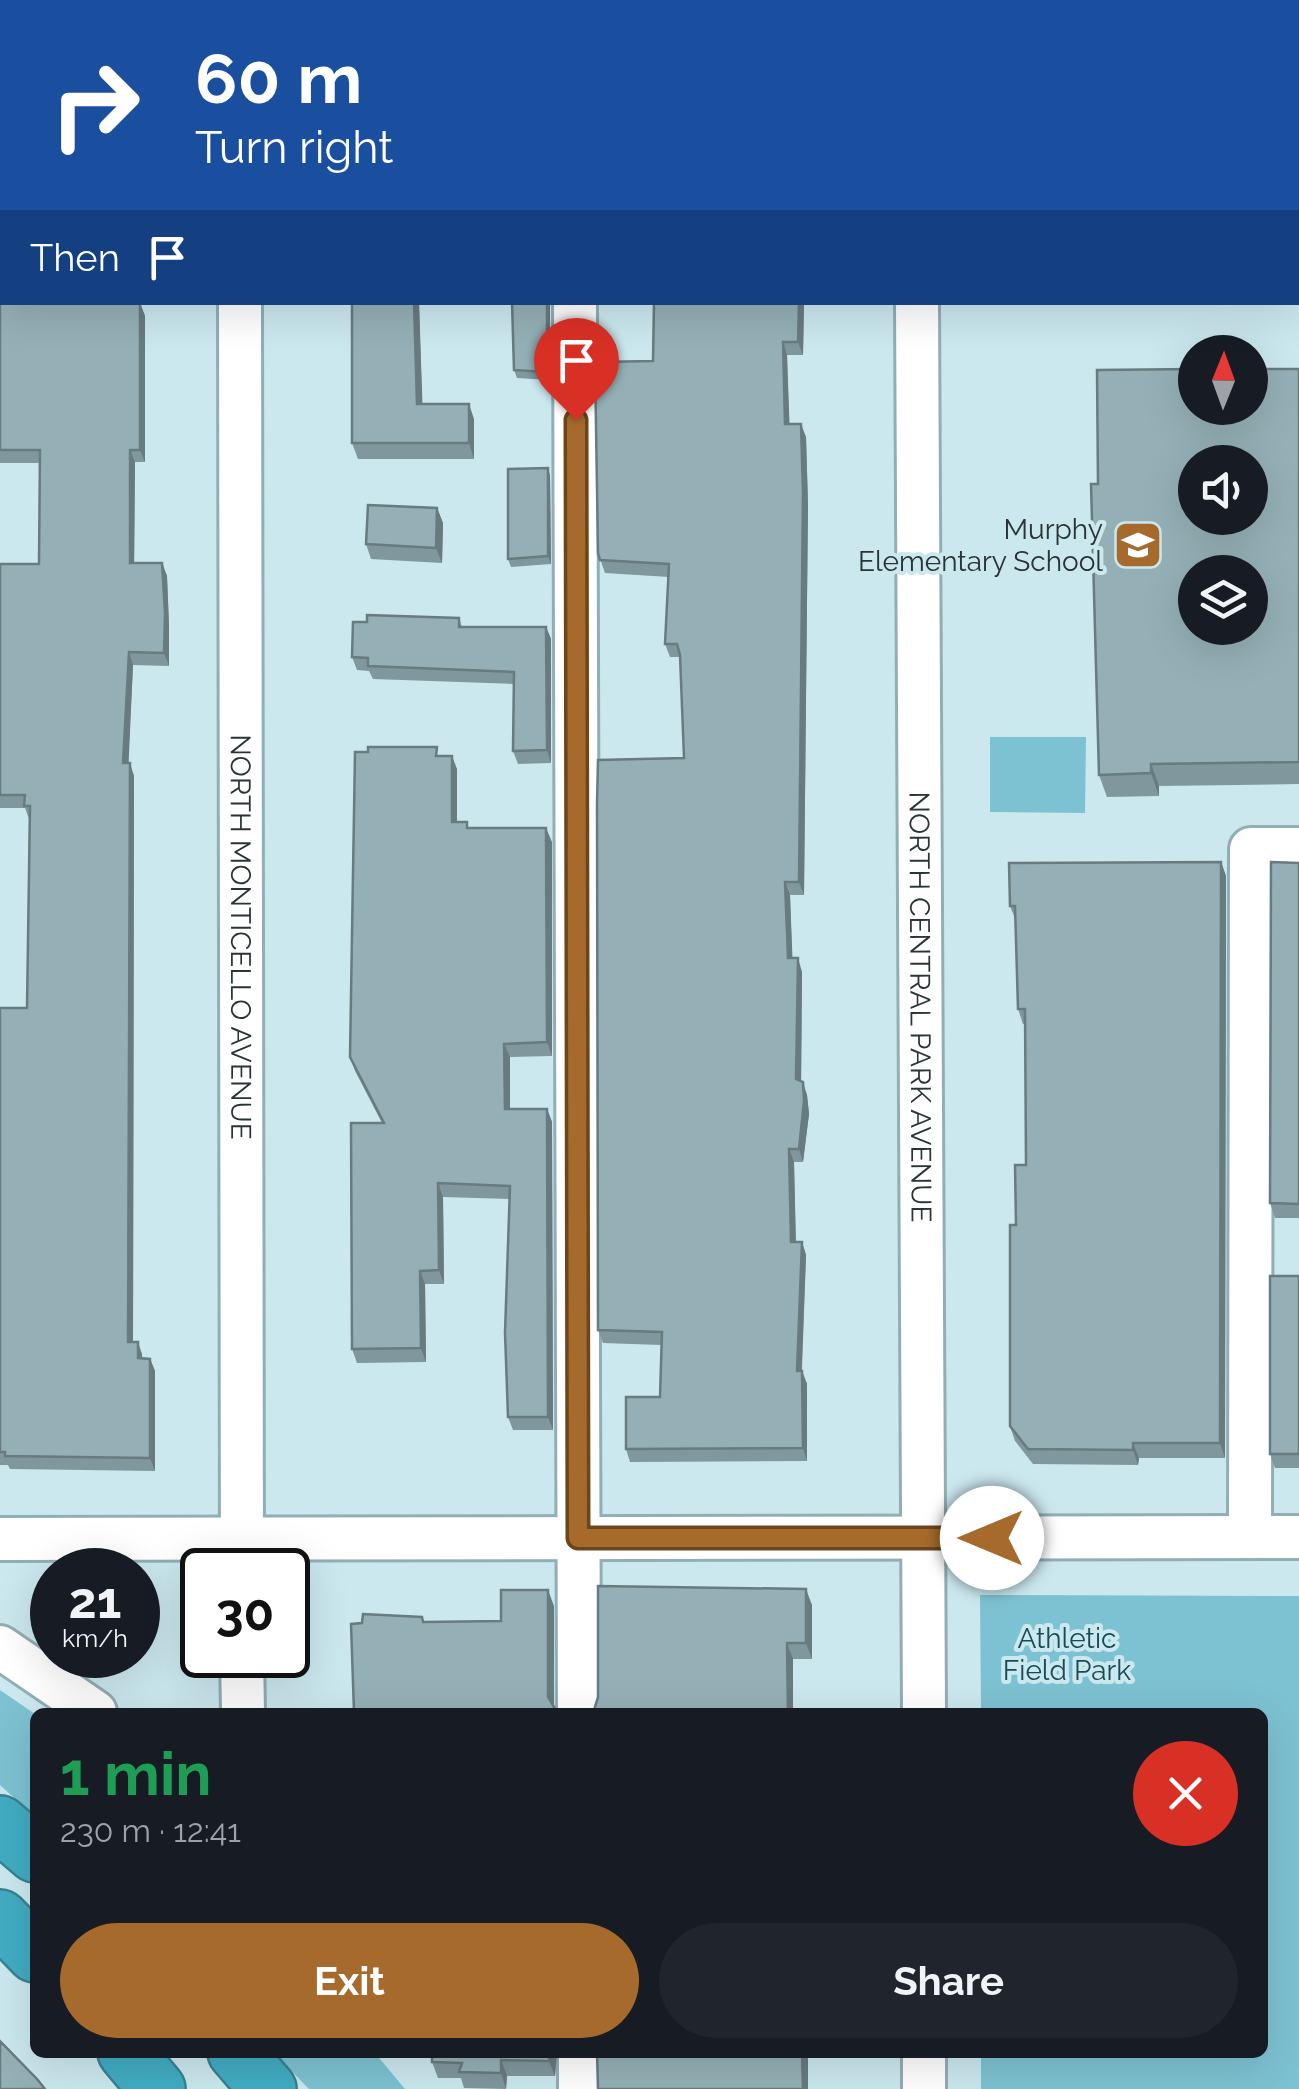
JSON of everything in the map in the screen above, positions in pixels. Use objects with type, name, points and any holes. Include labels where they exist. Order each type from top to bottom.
[{"type":"highway","points":[[0,1824],[30,1850]]},
{"type":"highway","points":[[0,1918],[30,1949]]},
{"type":"highway","points":[[131,2058],[157,2089]]},
{"type":"highway","points":[[241,2058],[268,2089]]},
{"type":"street","name":"NORTH MONTICELLO AVENUE","points":[[240,305],[241,1548]]},
{"type":"street","points":[[575,305],[579,1708]]},
{"type":"street","name":"NORTH CENTRAL PARK AVENUE","points":[[917,305],[924,1708]]},
{"type":"street","points":[[1250,1537],[1251,849],[1299,849]]},
{"type":"street","points":[[310,1551],[578,1538],[1299,1537]]},
{"type":"street","points":[[0,1539],[180,1550]]},
{"type":"street","points":[[0,1647],[89,1708]]},
{"type":"street","points":[[242,1678],[243,1708]]},
{"type":"street","points":[[580,2058],[580,2089]]},
{"type":"street","points":[[924,2058],[924,2089]]},
{"type":"green space","points":[[990,737],[1086,737],[1085,813],[990,812]]},
{"type":"green space","name":"Athletic Field Park","points":[[980,1595],[1299,1596],[1299,2089],[981,2089],[981,2058],[1268,2058],[1268,1708],[981,1708]]},
{"type":"green space","points":[[0,1690],[30,1711],[30,1812],[0,1785]]},
{"type":"green space","points":[[279,2058],[379,2058],[405,2089],[309,2089]]},
{"type":"building","points":[[0,305],[140,305],[140,450],[130,450],[130,563],[162,563],[165,613],[164,653],[129,652],[123,763],[130,763],[128,1342],[138,1342],[138,1358],[150,1359],[150,1458],[5,1456],[5,1452],[0,1452],[0,1008],[27,1008],[30,806],[24,806],[25,795],[0,795],[0,564],[39,564],[40,450],[0,450]]},
{"type":"building","points":[[352,305],[414,305],[417,404],[469,404],[469,443],[352,443]]},
{"type":"building","points":[[512,305],[547,305],[547,372],[514,370]]},
{"type":"building","points":[[654,305],[799,305],[798,342],[783,342],[785,424],[801,424],[803,492],[799,882],[785,882],[788,958],[798,958],[796,1079],[803,1082],[804,1101],[799,1149],[789,1149],[791,1242],[802,1242],[797,1371],[802,1371],[803,1448],[626,1449],[626,1397],[660,1397],[662,1332],[598,1330],[598,760],[684,758],[680,655],[677,644],[665,644],[669,564],[600,560],[598,553],[595,362],[653,361]]},
{"type":"building","points":[[1178,369],[1178,425],[1268,425],[1268,369],[1299,369],[1299,762],[1151,764],[1151,773],[1099,775],[1091,484],[1098,484],[1097,370]]},
{"type":"building","points":[[548,468],[548,556],[508,559],[508,469]]},
{"type":"building","points":[[368,505],[437,508],[436,548],[366,544]]},
{"type":"building","points":[[367,615],[459,618],[459,627],[546,627],[547,750],[513,751],[514,672],[368,666],[368,658],[352,657],[353,622],[367,622]]},
{"type":"building","points":[[368,747],[437,747],[436,756],[452,756],[452,822],[467,822],[467,828],[546,828],[547,1042],[504,1044],[505,1109],[547,1109],[548,1417],[508,1417],[505,1333],[510,1186],[438,1183],[439,1270],[420,1271],[421,1348],[352,1349],[351,1123],[384,1123],[350,1057],[355,752],[368,752]]},
{"type":"building","points":[[1221,862],[1220,1443],[1133,1443],[1133,1450],[1028,1449],[1010,1426],[1010,1225],[1016,1225],[1015,1165],[1026,1165],[1025,1009],[1018,1009],[1015,906],[1010,906],[1009,863]]},
{"type":"building","points":[[1271,862],[1299,863],[1299,1204],[1270,1203]]},
{"type":"building","points":[[1270,1276],[1299,1276],[1299,1454],[1270,1454]]},
{"type":"building","points":[[598,1586],[806,1589],[806,1643],[787,1643],[788,1708],[595,1708],[598,1697]]},
{"type":"building","points":[[501,1590],[548,1590],[548,1697],[555,1708],[354,1708],[351,1624],[362,1623],[363,1614],[422,1617],[423,1622],[501,1621]]},
{"type":"building","points":[[0,2041],[37,2079],[45,2089],[0,2089]]},
{"type":"building","points":[[432,2058],[549,2058],[501,2060],[501,2073],[459,2072],[462,2063],[432,2062]]},
{"type":"building","points":[[597,2058],[802,2058],[803,2089],[598,2089]]},
{"type":"place","name":"Murphy Elementary School","points":[[1138,545]]},
{"type":"route","points":[[576,420],[578,1538],[992,1538]]}]
